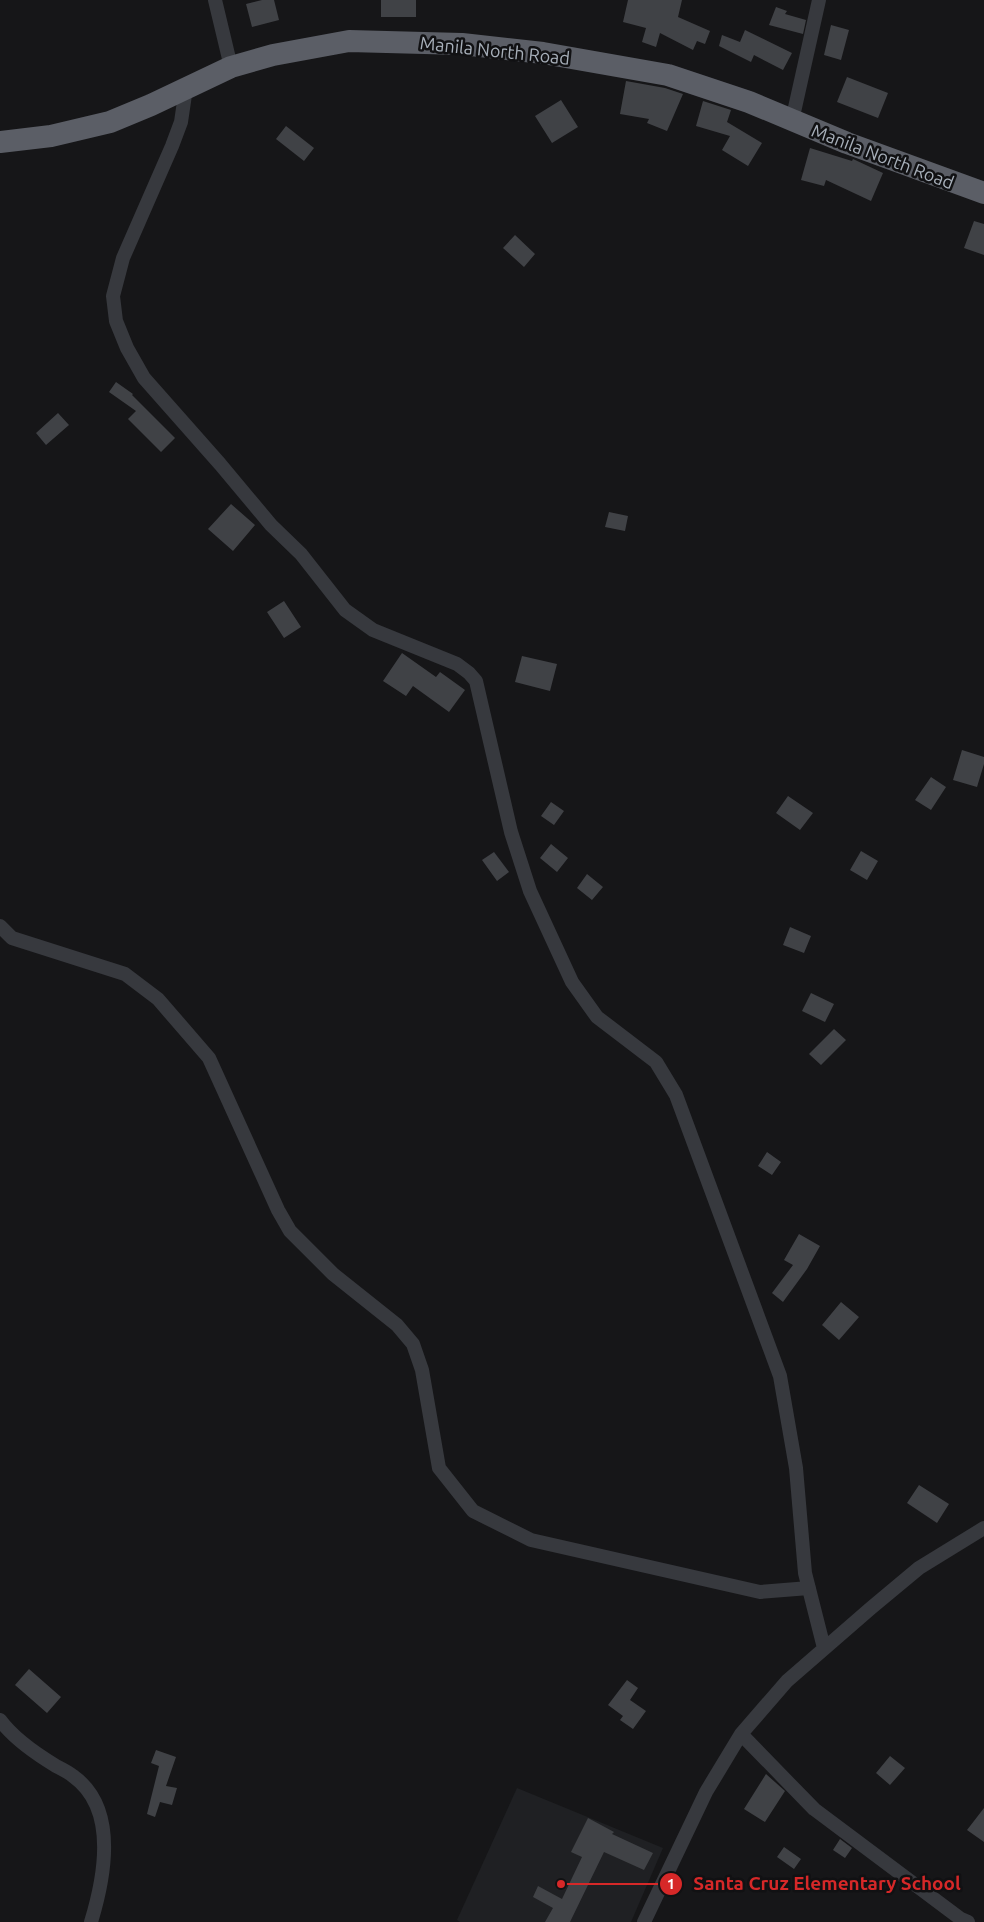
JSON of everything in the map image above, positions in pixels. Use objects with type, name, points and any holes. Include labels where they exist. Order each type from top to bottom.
[{"type":"highway","name":"Manila North Road","points":[[0,142],[51,136],[110,122],[232,67],[273,55],[349,41],[398,41],[471,45],[543,53],[668,75],[749,102],[847,143],[984,193]]},
{"type":"street","points":[[214,0],[232,67]]},
{"type":"street","points":[[792,121],[819,0]]},
{"type":"street","points":[[186,88],[181,122],[123,258],[113,296],[116,321],[127,348],[144,378],[271,525],[301,554],[345,610],[373,630],[457,664],[476,681],[511,832],[530,891],[572,982],[597,1017],[656,1062],[676,1095],[780,1376],[796,1468],[805,1573],[824,1648]]},
{"type":"street","points":[[0,926],[12,938],[125,974],[158,999],[209,1058],[278,1210],[290,1231],[333,1274],[397,1325],[413,1344],[422,1370],[439,1468],[473,1511],[531,1540],[760,1592],[809,1588]]},
{"type":"street","points":[[644,1922],[706,1792],[741,1734],[787,1681],[824,1648],[920,1568],[984,1528]]},
{"type":"street","points":[[0,1720],[6,1729],[23,1743],[55,1766],[74,1776],[92,1793],[102,1816],[104,1835],[101,1879],[91,1922]]},
{"type":"street","points":[[741,1734],[814,1808],[961,1919],[968,1922]]},
{"type":"shaded area","points":[[517,1788],[663,1848],[631,1922],[460,1922],[457,1920]]},
{"type":"building","points":[[262,0],[274,0],[279,20],[252,27],[246,4]]},
{"type":"building","points":[[381,0],[416,0],[416,17],[381,17]]},
{"type":"building","points":[[628,0],[682,0],[678,17],[710,31],[705,44],[697,41],[693,50],[660,33],[656,47],[642,42],[646,28],[623,22]]},
{"type":"building","points":[[776,7],[787,11],[785,14],[806,20],[803,34],[769,25]]},
{"type":"building","points":[[831,25],[849,30],[841,60],[824,55]]},
{"type":"building","points":[[745,30],[792,53],[783,70],[754,55],[751,62],[719,46],[722,35],[740,42]]},
{"type":"building","points":[[847,77],[888,93],[878,118],[837,102]]},
{"type":"building","points":[[626,81],[665,88],[683,94],[667,131],[647,123],[649,119],[620,114]]},
{"type":"building","points":[[561,100],[578,127],[552,143],[535,116]]},
{"type":"building","points":[[703,101],[731,110],[727,122],[762,143],[748,166],[722,150],[730,136],[696,126]]},
{"type":"building","points":[[286,126],[314,148],[304,161],[276,139]]},
{"type":"building","points":[[810,148],[852,161],[853,159],[883,173],[871,201],[826,180],[824,186],[801,180]]},
{"type":"building","points":[[974,221],[984,224],[984,255],[964,248]]},
{"type":"building","points":[[515,235],[535,254],[524,267],[503,248]]},
{"type":"building","points":[[116,382],[133,394],[175,438],[161,452],[128,419],[136,411],[109,392]]},
{"type":"building","points":[[58,413],[69,425],[46,445],[36,433]]},
{"type":"building","points":[[231,504],[255,525],[233,551],[208,529]]},
{"type":"building","points":[[609,512],[628,516],[625,531],[605,527]]},
{"type":"building","points":[[284,601],[301,627],[284,638],[267,612]]},
{"type":"building","points":[[402,653],[436,677],[440,672],[465,690],[449,712],[413,686],[406,696],[383,681]]},
{"type":"building","points":[[522,656],[557,664],[550,691],[515,682]]},
{"type":"building","points":[[962,750],[984,757],[984,764],[977,787],[953,780]]},
{"type":"building","points":[[931,777],[946,787],[931,810],[915,800]]},
{"type":"building","points":[[788,796],[813,813],[800,830],[776,813]]},
{"type":"building","points":[[551,802],[564,811],[554,825],[541,816]]},
{"type":"building","points":[[551,844],[568,858],[557,872],[540,858]]},
{"type":"building","points":[[861,851],[878,861],[867,880],[850,870]]},
{"type":"building","points":[[494,852],[509,872],[497,881],[482,860]]},
{"type":"building","points":[[587,874],[603,887],[592,900],[577,888]]},
{"type":"building","points":[[790,927],[811,936],[804,953],[783,945]]},
{"type":"building","points":[[811,993],[834,1004],[825,1022],[802,1011]]},
{"type":"building","points":[[834,1029],[846,1040],[821,1065],[809,1054]]},
{"type":"building","points":[[767,1152],[781,1162],[772,1175],[758,1166]]},
{"type":"building","points":[[799,1234],[820,1246],[807,1269],[783,1302],[772,1293],[793,1265],[784,1260]]},
{"type":"building","points":[[841,1302],[859,1317],[839,1340],[822,1325]]},
{"type":"building","points":[[919,1485],[949,1504],[937,1523],[907,1503]]},
{"type":"building","points":[[29,1669],[61,1697],[47,1713],[15,1685]]},
{"type":"building","points":[[627,1680],[638,1688],[630,1700],[646,1711],[633,1729],[620,1720],[623,1716],[608,1705]]},
{"type":"building","points":[[156,1750],[176,1757],[166,1786],[177,1788],[172,1805],[160,1802],[155,1817],[147,1814],[159,1766],[151,1763]]},
{"type":"building","points":[[890,1756],[905,1768],[890,1785],[876,1773]]},
{"type":"building","points":[[766,1774],[785,1791],[765,1822],[744,1809]]},
{"type":"building","points":[[984,1808],[984,1842],[967,1830]]},
{"type":"building","points":[[588,1818],[614,1832],[612,1834],[653,1853],[644,1870],[604,1852],[570,1922],[545,1922],[553,1908],[533,1897],[538,1886],[562,1899],[582,1857],[571,1852]]},
{"type":"building","points":[[840,1839],[852,1848],[845,1858],[833,1850]]},
{"type":"building","points":[[784,1847],[801,1859],[794,1869],[777,1857]]},
{"type":"place","name":"Santa Cruz Elementary School","points":[[561,1884]]}]
